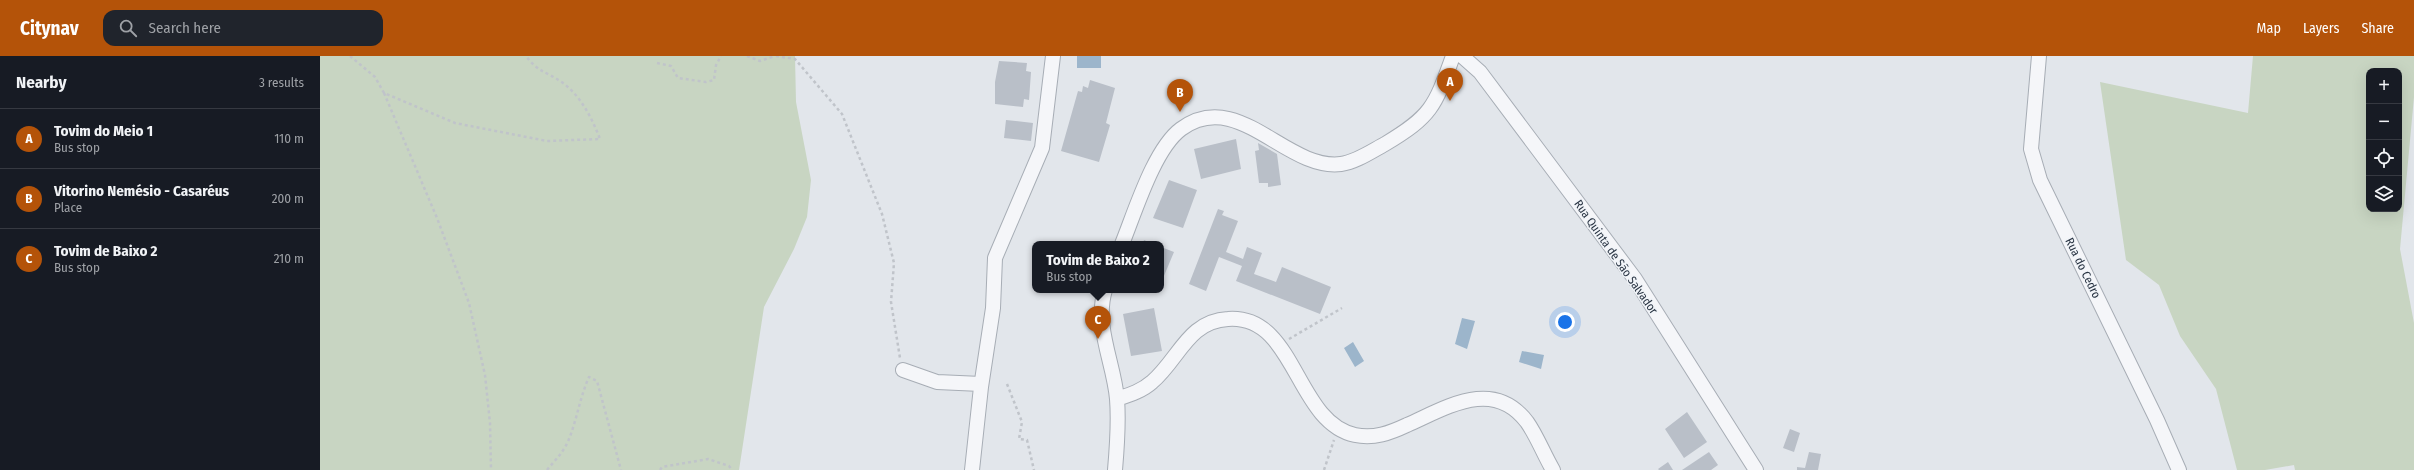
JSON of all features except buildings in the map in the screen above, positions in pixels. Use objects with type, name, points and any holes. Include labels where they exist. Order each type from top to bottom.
[{"type":"street","points":[[972,470],[981,384],[993,308],[995,258],[1042,148],[1053,56]]},
{"type":"street","points":[[1123,241],[1162,148],[1181,129],[1195,121],[1209,118],[1242,122],[1315,162],[1341,164],[1377,149],[1413,127],[1429,111],[1439,94],[1453,56]]},
{"type":"street","name":"Rua Quinta de São Salvador","points":[[1462,56],[1480,72],[1635,279],[1756,470]]},
{"type":"street","name":"Rua do Cedro","points":[[2039,56],[2031,149],[2040,180],[2157,420],[2179,470]]},
{"type":"street","points":[[1105,293],[1102,311],[1104,336],[1117,399],[1115,470]]},
{"type":"street","points":[[1117,399],[1138,392],[1153,382],[1195,330],[1209,322],[1228,318],[1244,320],[1259,326],[1273,336],[1317,406],[1340,430],[1355,435],[1375,436],[1390,433],[1462,401],[1478,398],[1494,399],[1512,407],[1527,422],[1553,470]]},
{"type":"street","points":[[903,370],[937,382],[981,384]]},
{"type":"path","points":[[350,56],[375,77],[384,93],[437,218],[471,310],[482,358],[488,403],[491,470]]},
{"type":"path","points":[[384,93],[455,123],[496,132],[547,141],[600,139],[593,121],[580,100],[561,82],[535,68],[526,56]]},
{"type":"path","points":[[657,63],[671,66],[678,78],[706,82],[714,80],[716,65],[721,56]]},
{"type":"path","points":[[747,56],[760,61],[775,56],[795,59],[842,114],[882,214],[894,263],[892,310],[903,370]]},
{"type":"path","points":[[1290,339],[1342,308]]},
{"type":"path","points":[[547,470],[557,460],[569,439],[581,395],[589,377],[597,381],[621,470]]},
{"type":"path","points":[[1007,384],[1022,422],[1019,439],[1027,440],[1034,470]]},
{"type":"path","points":[[1324,470],[1334,437],[1340,430]]},
{"type":"path","points":[[660,470],[662,467],[708,459],[729,466],[732,470]]},
{"type":"green space","points":[[320,56],[795,56],[796,102],[811,180],[807,217],[794,249],[764,307],[739,470],[320,470]]},
{"type":"green space","points":[[2253,56],[2414,56],[2414,97],[2400,249],[2414,323],[2414,470],[2295,470],[2294,465],[2265,470],[2237,470],[2216,389],[2180,336],[2159,285],[2126,260],[2100,82],[2248,113]]},
{"type":"water","points":[[1077,56],[1101,56],[1101,68],[1077,68]]},
{"type":"water","points":[[1462,318],[1475,321],[1467,349],[1455,344]]},
{"type":"water","points":[[1353,342],[1364,361],[1355,367],[1344,348]]},
{"type":"water","points":[[1522,351],[1544,355],[1541,369],[1519,362]]},
{"type":"place","name":"Tovim do Meio 1","points":[[1450,101]]},
{"type":"place","name":"Vitorino Nemésio - Casaréus","points":[[1180,112]]},
{"type":"place","name":"Tovim de Baixo 2","points":[[1098,339]]}]
